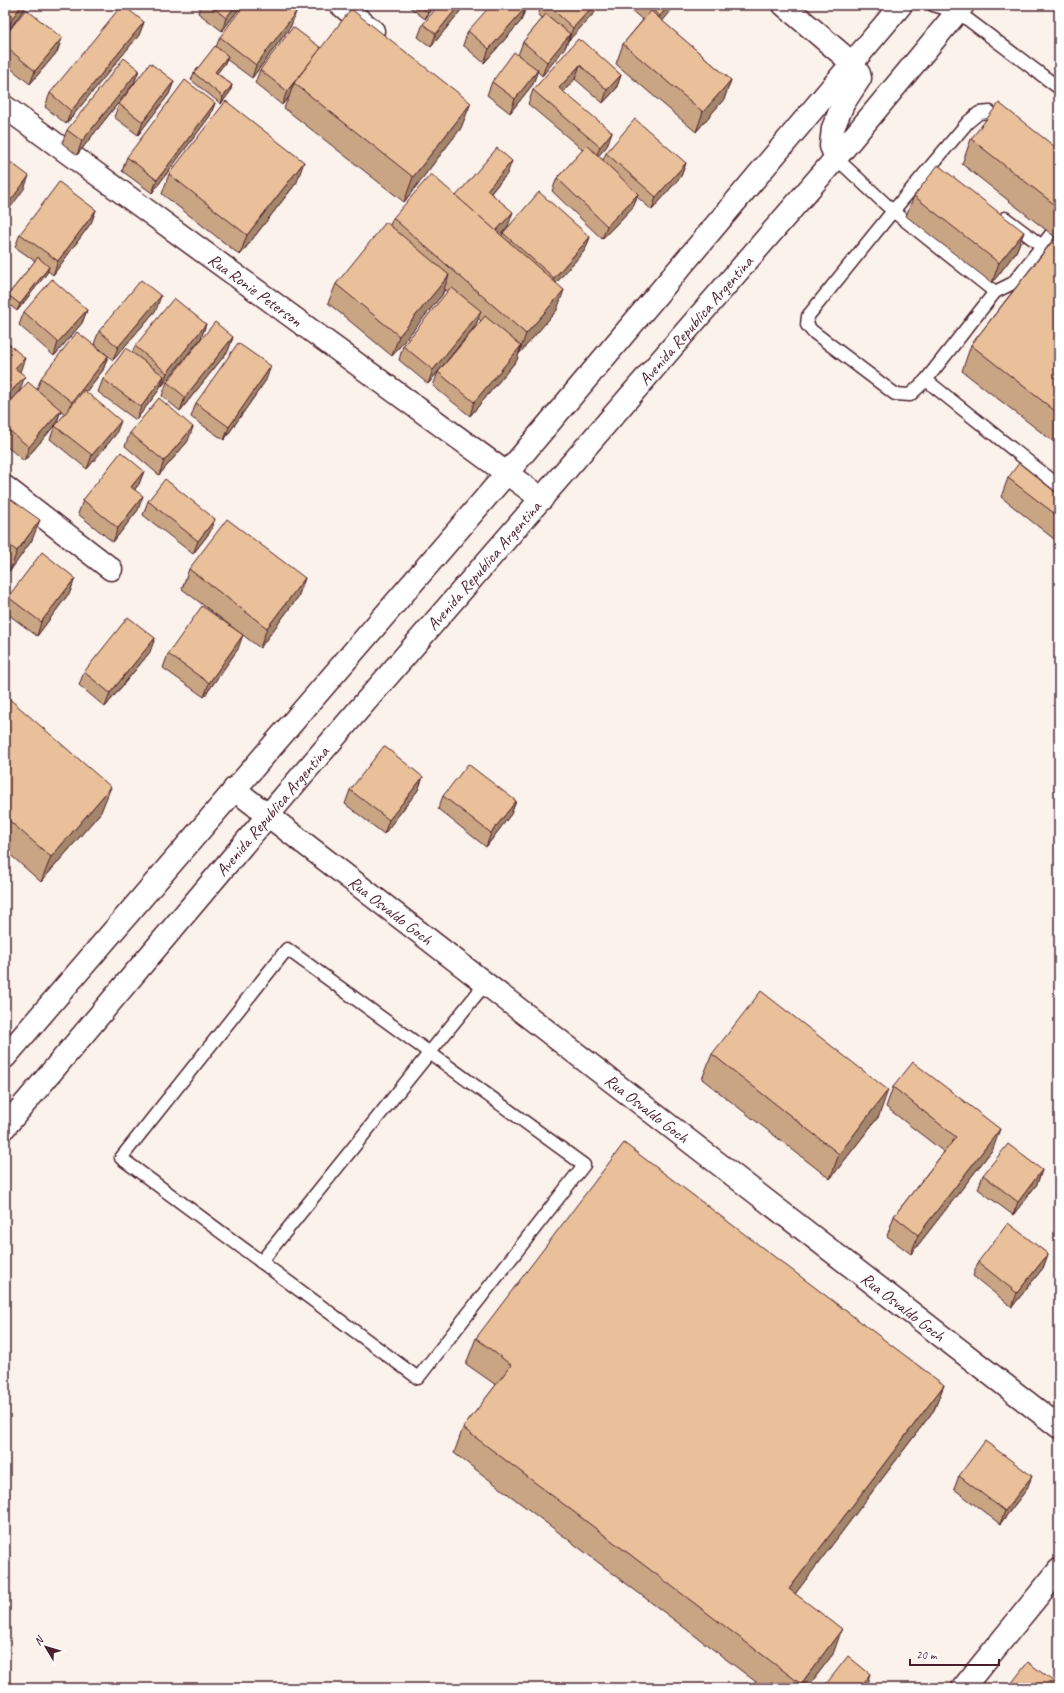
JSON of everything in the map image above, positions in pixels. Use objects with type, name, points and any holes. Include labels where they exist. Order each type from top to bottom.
[{"type":"main road","points":[[341,5],[391,45]]},
{"type":"main road","points":[[784,5],[852,63],[859,74],[860,78],[843,104],[833,128],[831,146],[836,158]]},
{"type":"main road","points":[[5,1057],[507,473],[852,63],[903,5]]},
{"type":"main road","name":"Avenida Republica Argentina","points":[[5,1127],[303,774],[836,158],[961,8]]},
{"type":"main road","name":"Rua Ronie Peterson","points":[[5,107],[542,499]]},
{"type":"main road","points":[[5,487],[111,569]]},
{"type":"main road","name":"Rua Osvaldo Goch","points":[[234,789],[1059,1428]]},
{"type":"main road","points":[[964,1688],[1059,1570]]},
{"type":"lane","points":[[933,5],[961,8],[1059,88]]},
{"type":"lane","points":[[1015,130],[990,112],[979,113],[968,122],[893,211],[808,316],[807,325],[812,331],[895,394],[910,395],[926,380],[995,292],[1013,283],[1051,234]]},
{"type":"lane","points":[[836,158],[893,211],[995,292]]},
{"type":"lane","points":[[933,164],[945,173]]},
{"type":"lane","points":[[994,209],[1042,246]]},
{"type":"lane","points":[[926,380],[1059,486]]},
{"type":"lane","points":[[287,949],[584,1165],[418,1378],[261,1262],[121,1158],[287,949]]},
{"type":"lane","points":[[261,1262],[485,984]]},
{"type":"building","points":[[5,5],[22,5],[13,17],[5,11]]},
{"type":"building","points":[[122,5],[144,22],[71,111],[50,93]]},
{"type":"building","points":[[210,5],[236,5],[226,18]]},
{"type":"building","points":[[244,5],[286,5],[296,12],[256,65],[220,37]]},
{"type":"building","points":[[418,5],[433,5],[428,12]]},
{"type":"building","points":[[439,5],[459,5],[436,34],[423,24]]},
{"type":"building","points":[[491,5],[524,5],[526,7],[489,49],[468,31]]},
{"type":"building","points":[[548,5],[594,5],[573,28]]},
{"type":"building","points":[[646,5],[669,5],[660,16]]},
{"type":"building","points":[[26,9],[62,38],[35,71],[5,46],[5,36]]},
{"type":"building","points":[[351,9],[471,103],[413,177],[294,83]]},
{"type":"building","points":[[651,11],[731,80],[703,112],[623,44]]},
{"type":"building","points":[[546,14],[570,34],[547,62],[523,42]]},
{"type":"building","points":[[293,27],[321,48],[287,91],[260,70]]},
{"type":"building","points":[[578,39],[580,41],[582,40],[621,75],[607,90],[580,65],[559,88],[612,132],[600,147],[533,90]]},
{"type":"building","points":[[215,46],[228,56],[215,72],[232,85],[223,97],[194,73]]},
{"type":"building","points":[[514,52],[538,70],[515,99],[492,82]]},
{"type":"building","points":[[124,58],[139,70],[82,141],[67,130]]},
{"type":"building","points":[[150,63],[174,81],[143,122],[119,104]]},
{"type":"building","points":[[185,80],[215,103],[157,180],[127,157]]},
{"type":"building","points":[[226,101],[304,162],[247,235],[169,174]]},
{"type":"building","points":[[999,103],[1059,150],[1059,208],[971,139]]},
{"type":"building","points":[[635,119],[686,163],[656,197],[606,153]]},
{"type":"building","points":[[587,145],[638,194],[607,226],[557,178]]},
{"type":"building","points":[[497,148],[512,161],[487,190],[513,212],[496,231],[456,196]]},
{"type":"building","points":[[5,158],[29,176],[5,208]]},
{"type":"building","points":[[938,165],[1024,232],[999,263],[914,196]]},
{"type":"building","points":[[431,174],[564,290],[526,334],[393,218]]},
{"type":"building","points":[[59,182],[96,210],[58,261],[20,234]]},
{"type":"building","points":[[539,192],[590,237],[554,278],[503,233]]},
{"type":"building","points":[[386,222],[449,275],[399,336],[336,284]]},
{"type":"building","points":[[1059,233],[1059,414],[971,345]]},
{"type":"building","points":[[38,257],[49,267],[20,304],[8,295]]},
{"type":"building","points":[[52,279],[87,310],[58,342],[24,312]]},
{"type":"building","points":[[141,280],[161,296],[118,347],[99,331]]},
{"type":"building","points":[[451,287],[481,311],[433,370],[403,346]]},
{"type":"building","points":[[174,298],[206,324],[167,373],[135,346]]},
{"type":"building","points":[[485,316],[521,346],[474,402],[438,372]]},
{"type":"building","points":[[215,322],[233,337],[185,397],[167,382]]},
{"type":"building","points":[[77,332],[108,356],[72,402],[41,378]]},
{"type":"building","points":[[5,341],[25,358],[15,368],[25,376],[5,398]]},
{"type":"building","points":[[238,343],[271,366],[229,427],[196,403]]},
{"type":"building","points":[[126,348],[164,376],[141,407],[103,379]]},
{"type":"building","points":[[28,382],[61,410],[29,447],[5,427],[5,408]]},
{"type":"building","points":[[84,390],[121,421],[92,455],[55,426]]},
{"type":"building","points":[[159,398],[193,427],[164,461],[130,433]]},
{"type":"building","points":[[121,452],[144,471],[131,487],[143,496],[118,528],[83,500]]},
{"type":"building","points":[[1019,463],[1059,495],[1059,517],[1008,478]]},
{"type":"building","points":[[165,479],[215,519],[198,541],[148,501]]},
{"type":"building","points":[[5,495],[40,520],[17,551],[5,542]]},
{"type":"building","points":[[227,519],[305,578],[267,628],[189,569]]},
{"type":"building","points":[[42,552],[75,578],[41,622],[8,597]]},
{"type":"building","points":[[202,606],[243,635],[209,683],[168,654]]},
{"type":"building","points":[[128,617],[155,638],[110,693],[84,672]]},
{"type":"building","points":[[5,695],[111,787],[51,857],[5,817]]},
{"type":"building","points":[[384,746],[423,777],[389,820],[350,790]]},
{"type":"building","points":[[468,764],[516,801],[491,833],[443,796]]},
{"type":"building","points":[[761,991],[888,1090],[839,1154],[712,1054]]},
{"type":"building","points":[[913,1062],[1000,1129],[918,1235],[894,1216],[956,1137],[893,1087]]},
{"type":"building","points":[[624,1143],[944,1385],[789,1589],[842,1629],[801,1684],[463,1428],[511,1365],[476,1338]]},
{"type":"building","points":[[1008,1144],[1042,1170],[1018,1202],[983,1175]]},
{"type":"building","points":[[1008,1223],[1048,1254],[1017,1293],[978,1262]]},
{"type":"building","points":[[985,1441],[1032,1476],[1005,1511],[959,1476]]},
{"type":"building","points":[[848,1656],[870,1674],[860,1688],[823,1688]]},
{"type":"building","points":[[1028,1662],[1059,1686],[1059,1688],[1008,1688]]}]
